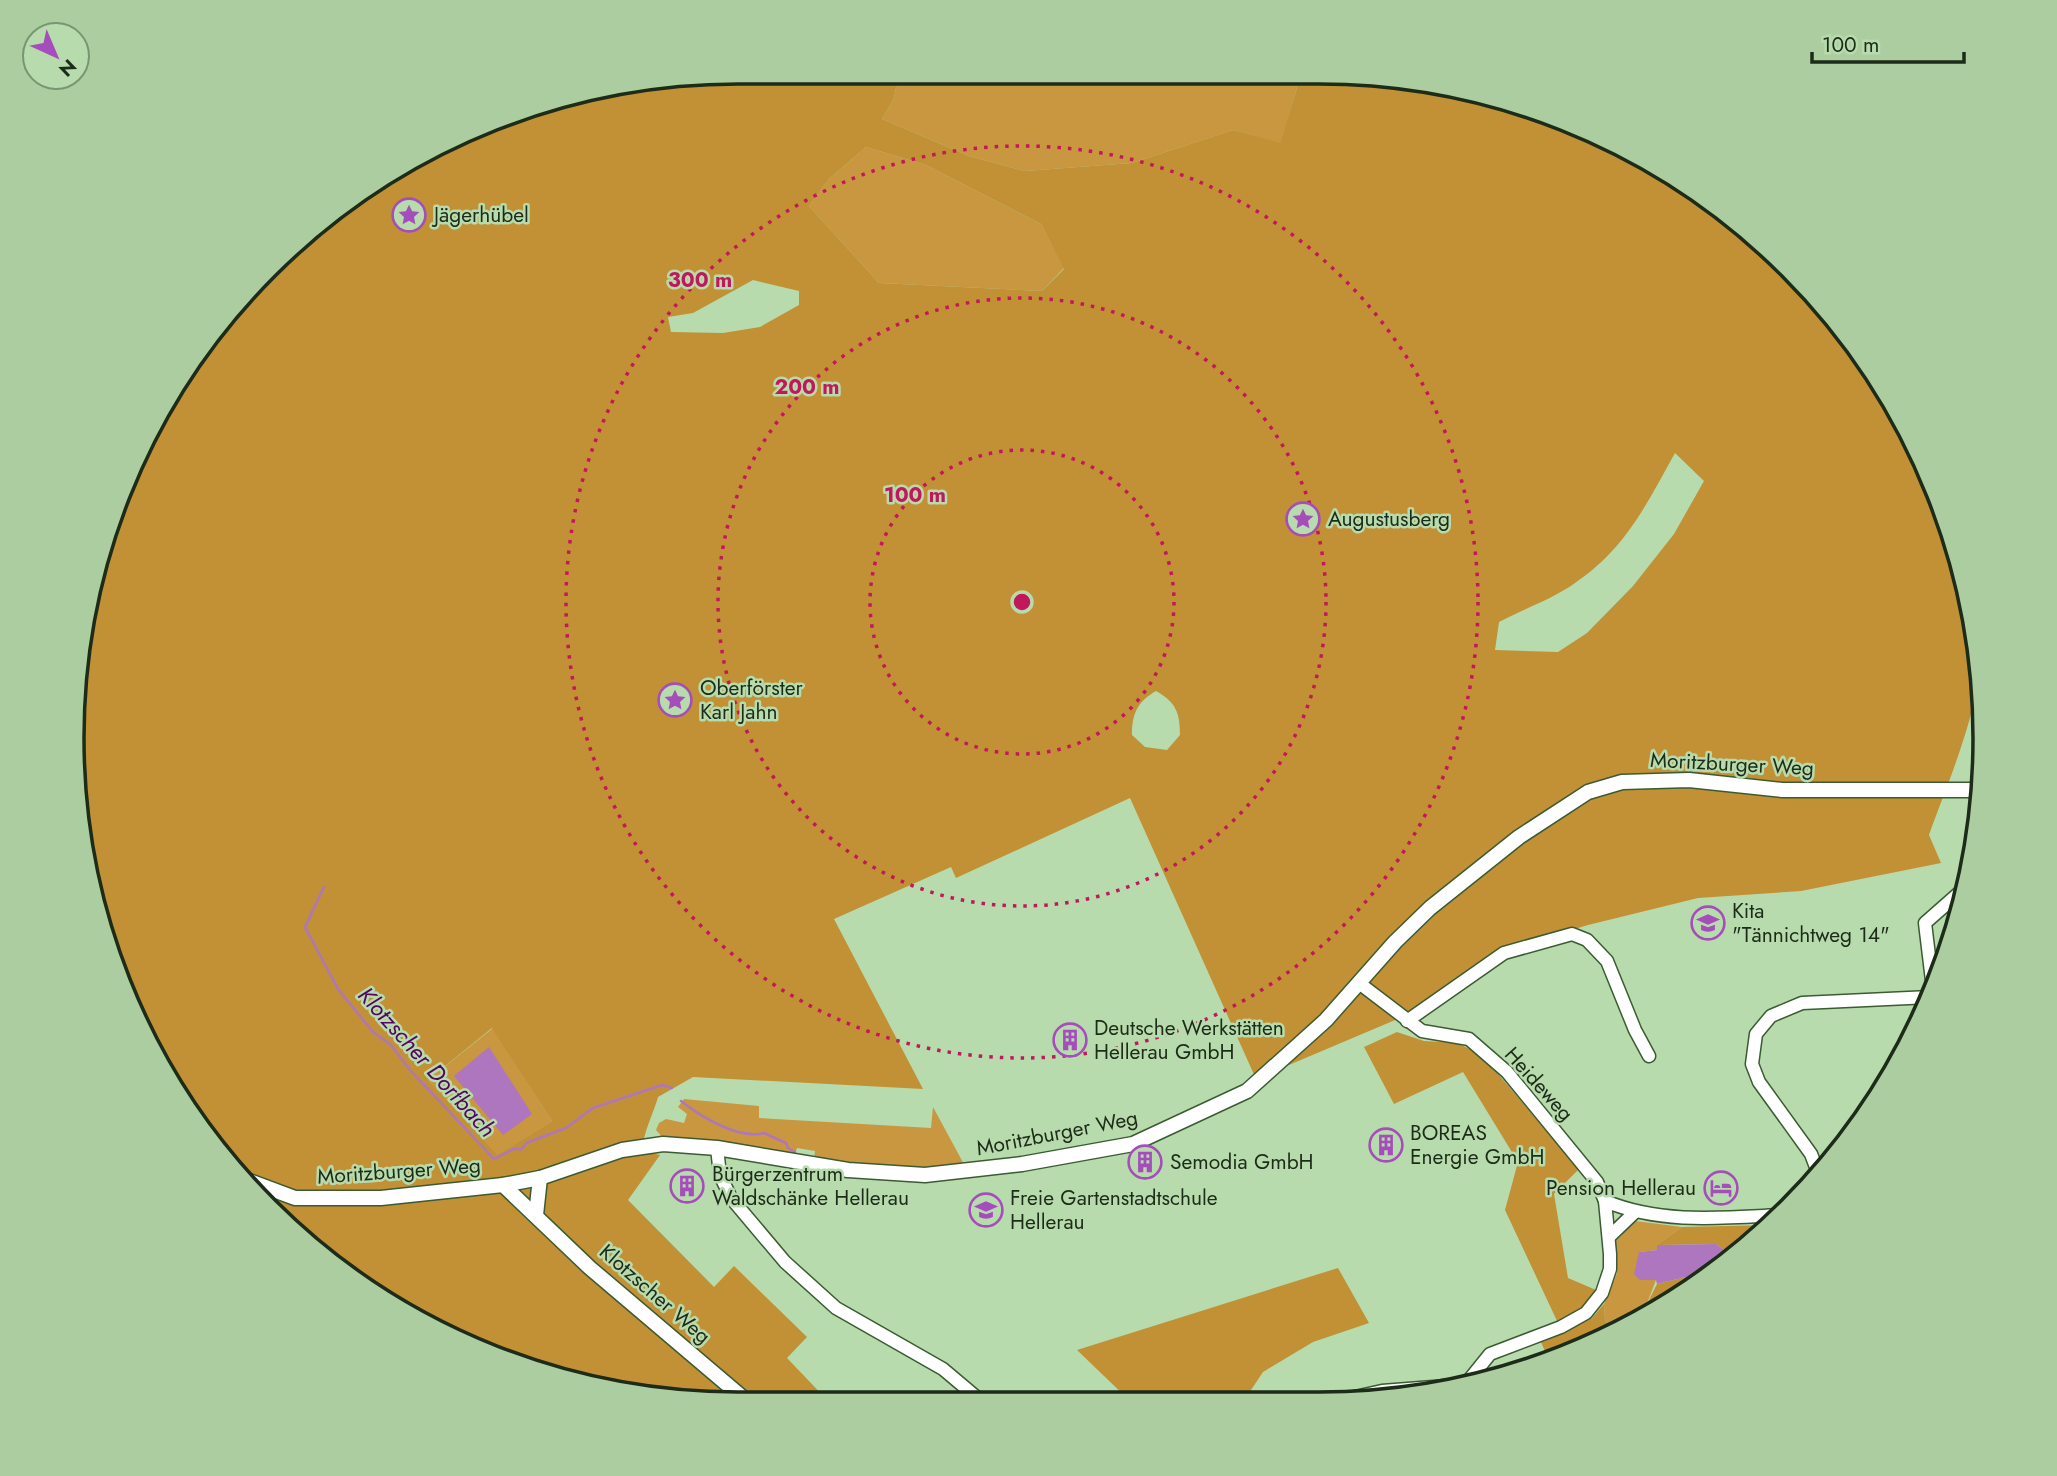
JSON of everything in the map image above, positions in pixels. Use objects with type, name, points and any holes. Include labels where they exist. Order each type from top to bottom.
[{"type":"street","name":"Moritzburger Weg","points":[[262,1186],[295,1198],[381,1198],[503,1185],[540,1178],[622,1150],[649,1145],[717,1148],[848,1170],[925,1175],[1022,1164],[1133,1144],[1247,1091],[1309,1036],[1395,942],[1447,893],[1519,837],[1588,792],[1622,782],[1689,780],[1782,790],[1971,790]]},
{"type":"street","points":[[1930,968],[1925,923],[1953,898]]},
{"type":"street","points":[[1407,1021],[1504,953],[1572,934],[1587,940],[1607,961],[1635,1031],[1649,1056]]},
{"type":"street","name":"Heideweg","points":[[1359,983],[1422,1031],[1469,1039],[1507,1072],[1597,1182],[1605,1200]]},
{"type":"street","points":[[1815,1164],[1811,1154],[1759,1082],[1752,1064],[1756,1034],[1770,1016],[1802,1003],[1919,998]]},
{"type":"street","points":[[717,1148],[720,1175],[731,1198],[785,1262],[836,1308],[943,1369],[970,1392]]},
{"type":"street","points":[[536,1214],[540,1178]]},
{"type":"street","name":"Klotzscher Weg","points":[[503,1185],[590,1268],[737,1392]]},
{"type":"street","points":[[1605,1200],[1634,1213],[1705,1219],[1765,1216]]},
{"type":"street","points":[[1475,1373],[1490,1354],[1561,1327],[1586,1313],[1602,1293],[1610,1269],[1605,1200]]},
{"type":"street","points":[[1609,1237],[1634,1213]]},
{"type":"shaded area","points":[[897,84],[1296,84],[1297,88],[1280,144],[1233,130],[1132,163],[1025,171],[969,156],[882,119],[894,98]]},
{"type":"shaded area","points":[[897,84],[894,98],[882,119],[969,156],[1025,171],[1132,163],[1233,130],[1280,143],[1296,84],[1362,85],[1404,90],[1488,106],[1569,134],[1608,151],[1682,194],[1750,246],[1811,307],[1863,375],[1906,449],[1938,528],[1951,569],[1967,653],[1972,707],[1954,768],[1929,835],[1941,863],[1801,891],[1698,898],[1588,925],[1503,951],[1407,1015],[1256,1079],[1130,798],[956,878],[951,867],[834,919],[923,1089],[693,1077],[658,1097],[646,1132],[643,1151],[660,1155],[628,1200],[714,1287],[734,1266],[807,1337],[787,1358],[819,1392],[695,1391],[610,1379],[528,1357],[449,1325],[375,1282],[340,1257],[276,1200],[219,1136],[194,1101],[151,1027],[119,948],[97,866],[85,781],[85,695],[90,653],[106,569],[134,488],[151,449],[194,375],[246,307],[307,246],[340,219],[375,194],[449,151],[528,119],[569,106],[610,97],[695,85]],"holes":[[[866,147],[926,165],[1041,224],[1064,269],[1042,291],[879,283],[809,206],[829,179]],[[753,280],[799,291],[799,305],[760,327],[723,333],[671,332],[668,317],[693,313]],[[1675,453],[1704,481],[1674,534],[1633,586],[1587,633],[1558,652],[1495,650],[1499,622],[1566,589],[1608,555],[1644,508]],[[1156,691],[1176,709],[1179,720],[1180,735],[1167,750],[1145,747],[1132,735],[1133,721],[1140,704]],[[492,1028],[552,1121],[497,1155],[428,1080]]]},
{"type":"shaded area","points":[[866,147],[926,165],[1041,224],[1064,268],[1042,291],[879,283],[809,206],[829,179]]},
{"type":"shaded area","points":[[493,1028],[552,1121],[496,1156],[428,1080]]},
{"type":"shaded area","points":[[1397,1032],[1424,1041],[1457,1043],[1482,1055],[1579,1169],[1554,1194],[1568,1278],[1596,1290],[1584,1309],[1558,1323],[1505,1210],[1518,1162],[1463,1072],[1394,1104],[1364,1047]]},
{"type":"shaded area","points":[[489,1047],[532,1114],[503,1135],[454,1076]]},
{"type":"shaded area","points":[[684,1099],[759,1106],[759,1118],[931,1128],[933,1107],[966,1168],[938,1171],[814,1160],[815,1151],[797,1148],[794,1157],[664,1139],[656,1130],[659,1123],[666,1119],[684,1123],[687,1114],[678,1107]]},
{"type":"shaded area","points":[[1635,1221],[1682,1227],[1657,1245],[1657,1250],[1639,1252],[1640,1280],[1656,1280],[1647,1303],[1609,1325],[1605,1321],[1604,1304],[1617,1273],[1616,1241]]},
{"type":"shaded area","points":[[1755,1225],[1725,1250],[1716,1244],[1657,1245],[1682,1227]]},
{"type":"shaded area","points":[[1716,1244],[1725,1250],[1690,1276],[1657,1284],[1656,1280],[1640,1280],[1634,1274],[1639,1252],[1657,1250],[1657,1245]]},
{"type":"shaded area","points":[[1338,1268],[1369,1323],[1313,1342],[1263,1372],[1250,1392],[1121,1392],[1077,1350]]},
{"type":"shaded area","points":[[1690,1276],[1647,1303],[1657,1284]]},
{"type":"shaded area","points":[[1604,1304],[1605,1321],[1609,1325],[1545,1351],[1541,1342],[1592,1318]]},
{"type":"waterway","name":"Klotzscher Dorfbach","points":[[324,887],[305,927],[338,989],[373,1032],[391,1045],[410,1070],[494,1159],[566,1128],[593,1108],[662,1085],[672,1088]]},
{"type":"waterway","name":"Klotzscher Dorfbach","points":[[681,1101],[731,1130],[764,1133],[786,1143],[788,1148],[795,1152]]},
{"type":"place","name":"Jägerhübel","points":[[409,215]]},
{"type":"place","name":"Augustusberg","points":[[1303,519]]},
{"type":"place","name":"Oberförster Karl Jahn","points":[[675,700]]},
{"type":"place","name":"Kita \"Tännichtweg 14\"","points":[[1708,923]]},
{"type":"place","name":"Deutsche Werkstätten Hellerau GmbH","points":[[1070,1040]]},
{"type":"place","name":"BOREAS Energie GmbH","points":[[1386,1145]]},
{"type":"place","name":"Semodia GmbH","points":[[1145,1162]]},
{"type":"place","name":"Bürgerzentrum Waldschänke Hellerau","points":[[687,1186]]},
{"type":"place","name":"Pension Hellerau","points":[[1721,1188]]},
{"type":"place","name":"Freie Gartenstadtschule Hellerau","points":[[986,1210]]}]
